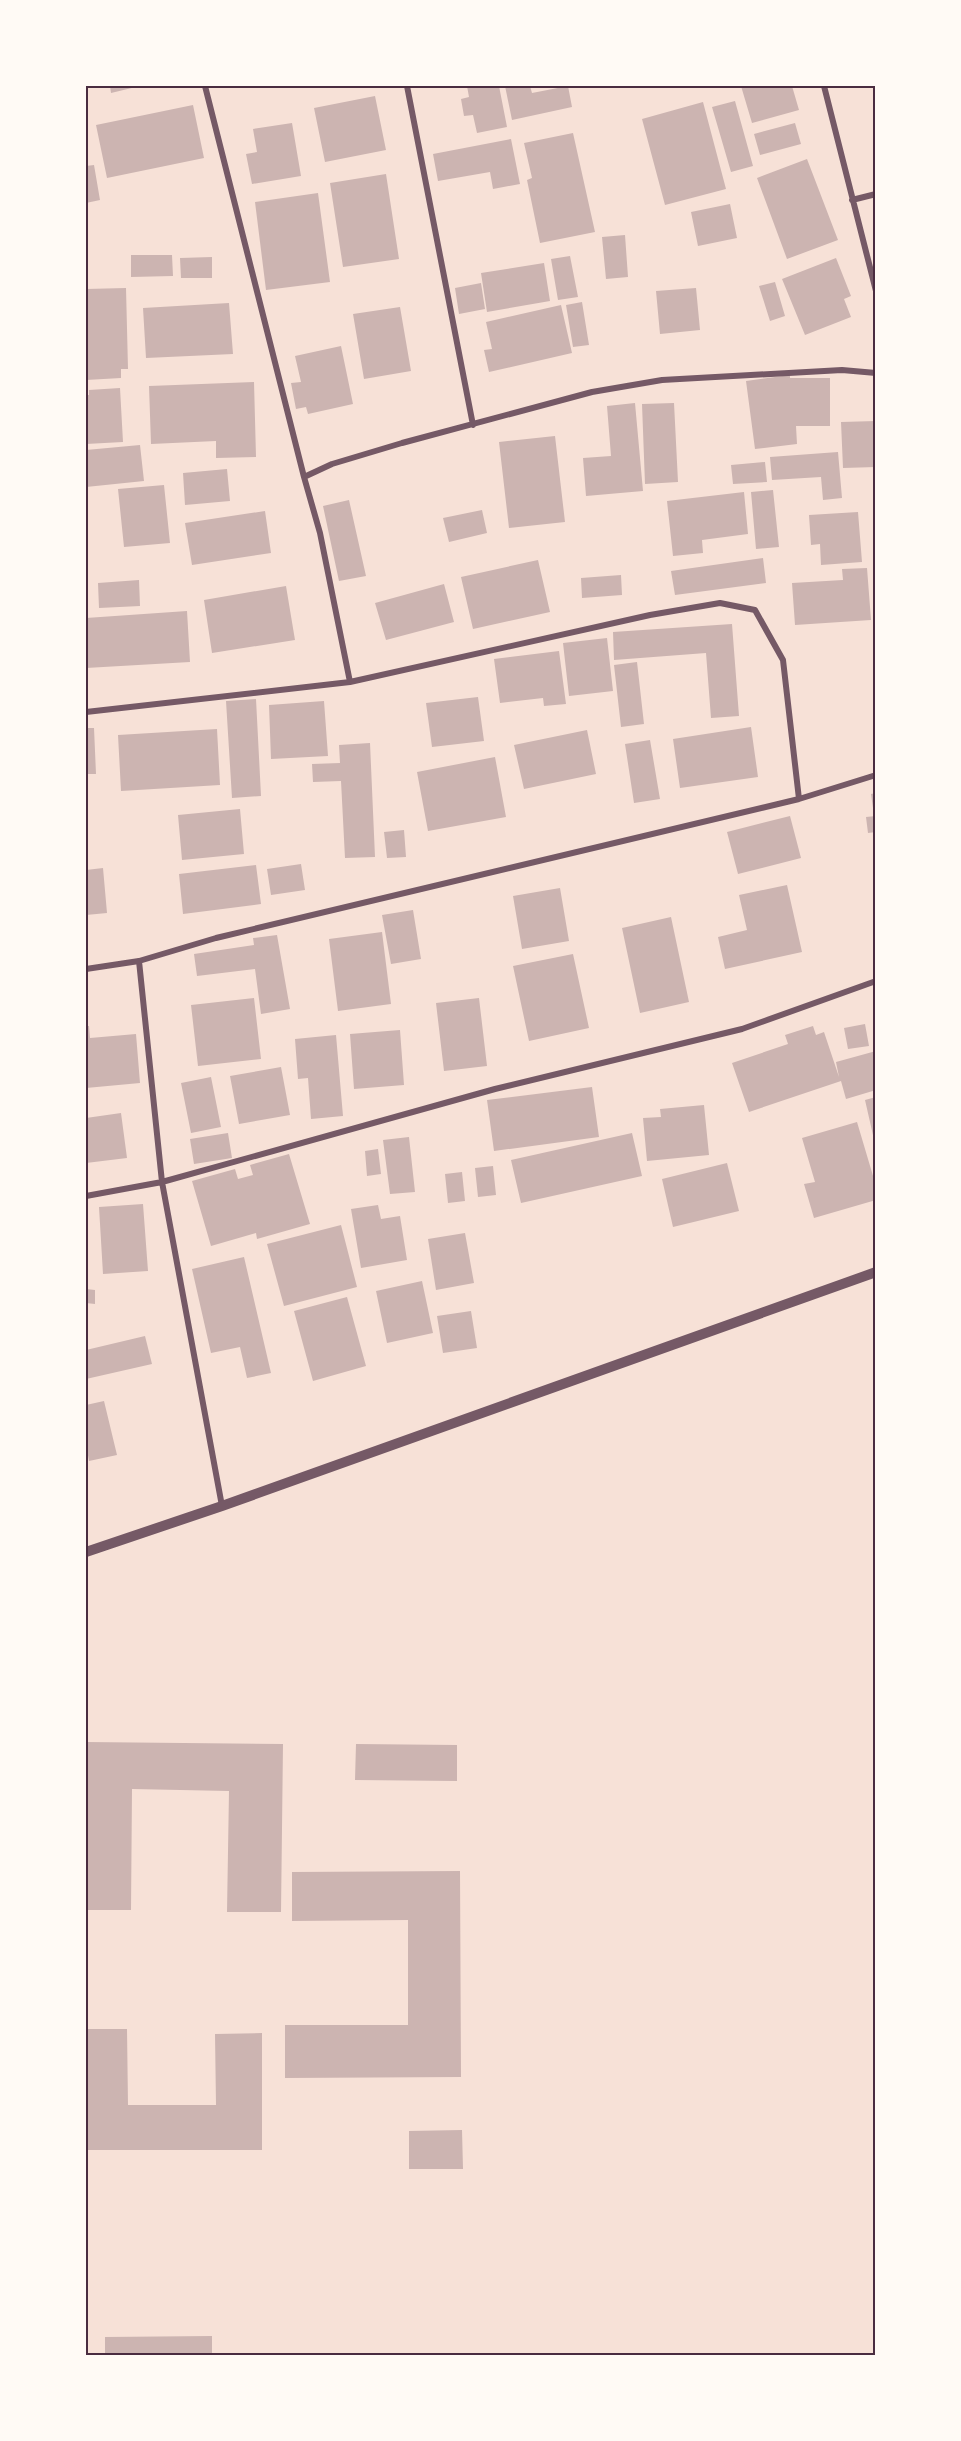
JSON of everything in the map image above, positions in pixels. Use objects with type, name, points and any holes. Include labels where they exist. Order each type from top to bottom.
[{"type":"street","points":[[205,86],[320,533],[350,682]]},
{"type":"street","points":[[407,86],[473,425]]},
{"type":"street","points":[[824,86],[876,291]]},
{"type":"street","points":[[852,200],[876,194]]},
{"type":"street","points":[[304,477],[332,464],[592,392],[662,380],[842,370],[876,373]]},
{"type":"street","points":[[86,712],[350,682],[650,615],[720,603],[755,610],[783,660],[799,799]]},
{"type":"street","points":[[86,969],[139,961],[216,938],[799,799],[876,775]]},
{"type":"street","points":[[139,961],[162,1182],[222,1506]]},
{"type":"street","points":[[86,1196],[162,1182],[495,1089],[742,1029],[876,981]]},
{"type":"street","points":[[86,1552],[222,1506],[876,1272]]},
{"type":"building","points":[[110,86],[140,86],[111,93]]},
{"type":"building","points":[[467,86],[499,86],[507,127],[477,133],[473,115],[464,116],[461,99],[469,97]]},
{"type":"building","points":[[505,86],[530,86],[532,93],[568,86],[572,107],[512,120]]},
{"type":"building","points":[[741,86],[792,86],[799,110],[752,123]]},
{"type":"building","points":[[375,96],[386,150],[325,162],[314,108]]},
{"type":"building","points":[[735,101],[753,166],[731,172],[712,107]]},
{"type":"building","points":[[703,102],[726,189],[665,205],[642,119]]},
{"type":"building","points":[[193,105],[204,158],[107,178],[96,125]]},
{"type":"building","points":[[292,123],[301,176],[252,184],[246,154],[257,152],[253,129]]},
{"type":"building","points":[[795,123],[801,144],[760,155],[754,134]]},
{"type":"building","points":[[573,133],[595,232],[540,243],[527,180],[532,178],[524,143]]},
{"type":"building","points":[[511,139],[520,184],[493,189],[490,172],[438,181],[433,154]]},
{"type":"building","points":[[807,159],[838,240],[787,259],[757,178]]},
{"type":"building","points":[[94,165],[100,200],[86,203],[86,166]]},
{"type":"building","points":[[386,174],[399,259],[343,267],[330,183]]},
{"type":"building","points":[[318,193],[330,282],[266,290],[255,202]]},
{"type":"building","points":[[730,204],[737,238],[698,246],[691,212]]},
{"type":"building","points":[[625,235],[628,277],[606,279],[602,237]]},
{"type":"building","points":[[131,255],[172,255],[173,276],[131,277]]},
{"type":"building","points":[[570,256],[578,297],[558,300],[551,259]]},
{"type":"building","points":[[212,257],[212,278],[181,278],[180,258]]},
{"type":"building","points":[[836,258],[851,296],[844,299],[851,317],[805,335],[782,279]]},
{"type":"building","points":[[544,263],[550,301],[487,312],[481,273]]},
{"type":"building","points":[[775,282],[785,316],[770,321],[759,286]]},
{"type":"building","points":[[481,283],[485,309],[459,314],[455,288]]},
{"type":"building","points":[[126,288],[128,369],[121,369],[121,378],[86,380],[86,289]]},
{"type":"building","points":[[696,288],[700,330],[660,334],[656,291]]},
{"type":"building","points":[[582,302],[589,345],[573,347],[566,305]]},
{"type":"building","points":[[229,303],[233,354],[146,358],[143,308]]},
{"type":"building","points":[[561,305],[572,353],[489,372],[484,350],[492,349],[486,322]]},
{"type":"building","points":[[400,307],[411,371],[364,379],[353,314]]},
{"type":"building","points":[[341,346],[353,404],[308,414],[306,407],[296,409],[291,383],[301,382],[295,356]]},
{"type":"building","points":[[790,375],[790,378],[830,378],[830,426],[796,426],[797,444],[755,449],[746,381]]},
{"type":"building","points":[[254,382],[256,457],[216,458],[216,441],[151,444],[149,386]]},
{"type":"building","points":[[120,388],[123,442],[86,444],[86,395],[89,395],[89,390]]},
{"type":"building","points":[[635,403],[643,491],[586,496],[583,458],[611,456],[607,406]]},
{"type":"building","points":[[674,403],[678,482],[645,484],[642,404]]},
{"type":"building","points":[[876,421],[876,467],[843,468],[841,422]]},
{"type":"building","points":[[555,436],[565,522],[509,528],[499,442]]},
{"type":"building","points":[[140,445],[144,481],[86,487],[86,450]]},
{"type":"building","points":[[838,452],[842,498],[823,500],[821,477],[772,480],[770,457]]},
{"type":"building","points":[[765,462],[767,482],[733,484],[731,465]]},
{"type":"building","points":[[227,469],[230,501],[185,505],[183,473]]},
{"type":"building","points":[[164,485],[170,543],[124,547],[118,489]]},
{"type":"building","points":[[773,490],[779,547],[756,549],[751,492]]},
{"type":"building","points":[[744,492],[748,534],[702,540],[703,553],[673,556],[667,501]]},
{"type":"building","points":[[349,500],[366,576],[339,581],[323,506]]},
{"type":"building","points":[[482,510],[487,533],[449,542],[443,518]]},
{"type":"building","points":[[265,511],[271,553],[192,565],[185,523]]},
{"type":"building","points":[[858,512],[862,562],[821,565],[820,544],[811,545],[809,515]]},
{"type":"building","points":[[763,558],[766,583],[675,595],[671,571]]},
{"type":"building","points":[[538,560],[550,612],[473,629],[461,577]]},
{"type":"building","points":[[867,568],[871,620],[795,625],[792,583],[843,580],[842,569]]},
{"type":"building","points":[[621,575],[622,595],[582,598],[581,578]]},
{"type":"building","points":[[139,580],[140,606],[99,608],[98,583]]},
{"type":"building","points":[[444,584],[454,622],[386,640],[375,603]]},
{"type":"building","points":[[286,586],[295,640],[212,653],[204,600]]},
{"type":"building","points":[[187,611],[190,662],[86,668],[86,618]]},
{"type":"building","points":[[732,624],[739,716],[711,718],[706,653],[614,660],[613,632]]},
{"type":"building","points":[[607,638],[613,691],[569,696],[563,643]]},
{"type":"building","points":[[559,651],[566,704],[544,706],[543,698],[500,703],[494,659]]},
{"type":"building","points":[[637,662],[644,724],[621,727],[614,665]]},
{"type":"building","points":[[478,697],[484,741],[432,747],[426,703]]},
{"type":"building","points":[[256,699],[261,796],[232,798],[226,701]]},
{"type":"building","points":[[324,701],[328,756],[271,759],[269,705]]},
{"type":"building","points":[[751,727],[758,777],[680,788],[673,739]]},
{"type":"building","points":[[86,728],[94,728],[96,774],[86,774]]},
{"type":"building","points":[[217,729],[220,785],[121,791],[118,735]]},
{"type":"building","points":[[587,730],[596,774],[524,789],[514,745]]},
{"type":"building","points":[[650,740],[660,799],[634,803],[625,744]]},
{"type":"building","points":[[370,743],[375,857],[345,858],[341,781],[313,782],[312,764],[340,763],[339,745]]},
{"type":"building","points":[[495,757],[506,817],[428,831],[417,772]]},
{"type":"building","points":[[876,793],[876,815],[874,815],[871,794]]},
{"type":"building","points":[[240,809],[244,854],[182,860],[178,815]]},
{"type":"building","points":[[790,816],[801,858],[738,874],[727,832]]},
{"type":"building","points":[[876,816],[876,832],[868,833],[866,817]]},
{"type":"building","points":[[404,830],[406,857],[387,858],[384,832]]},
{"type":"building","points":[[301,864],[305,890],[271,895],[267,869]]},
{"type":"building","points":[[256,865],[261,904],[183,914],[179,874]]},
{"type":"building","points":[[103,868],[107,913],[86,915],[86,870]]},
{"type":"building","points":[[787,885],[802,952],[725,969],[718,937],[747,930],[739,895]]},
{"type":"building","points":[[560,888],[569,941],[522,949],[513,896]]},
{"type":"building","points":[[413,910],[421,959],[391,964],[382,915]]},
{"type":"building","points":[[671,917],[689,1002],[640,1013],[622,928]]},
{"type":"building","points":[[382,932],[391,1004],[338,1011],[329,939]]},
{"type":"building","points":[[277,935],[290,1009],[261,1014],[255,969],[197,976],[194,954],[254,945],[253,938]]},
{"type":"building","points":[[573,954],[589,1028],[529,1041],[513,966]]},
{"type":"building","points":[[254,998],[261,1059],[198,1066],[191,1005]]},
{"type":"building","points":[[479,998],[487,1066],[444,1071],[436,1003]]},
{"type":"building","points":[[865,1024],[869,1046],[848,1049],[844,1028]]},
{"type":"building","points":[[86,1026],[89,1026],[90,1038],[136,1034],[140,1083],[86,1088]]},
{"type":"building","points":[[813,1026],[816,1035],[824,1032],[839,1077],[836,1062],[876,1051],[876,1090],[846,1099],[841,1081],[749,1112],[732,1063],[788,1044],[785,1035]]},
{"type":"building","points":[[400,1030],[404,1085],[354,1089],[350,1034]]},
{"type":"building","points":[[336,1035],[343,1116],[311,1119],[308,1078],[298,1079],[295,1039]]},
{"type":"building","points":[[281,1067],[290,1115],[239,1124],[230,1076]]},
{"type":"building","points":[[211,1077],[221,1127],[191,1133],[181,1083]]},
{"type":"building","points":[[592,1087],[599,1137],[494,1151],[487,1100]]},
{"type":"building","points":[[876,1097],[876,1144],[875,1144],[865,1100]]},
{"type":"building","points":[[704,1105],[709,1155],[647,1161],[643,1118],[661,1117],[660,1109]]},
{"type":"building","points":[[121,1113],[127,1158],[86,1163],[86,1118]]},
{"type":"building","points":[[857,1122],[876,1186],[876,1200],[814,1218],[804,1184],[815,1182],[802,1138]]},
{"type":"building","points":[[228,1133],[232,1158],[194,1164],[190,1139]]},
{"type":"building","points":[[632,1133],[642,1176],[521,1203],[511,1160]]},
{"type":"building","points":[[409,1137],[415,1192],[390,1194],[383,1140]]},
{"type":"building","points":[[378,1149],[381,1174],[367,1176],[365,1151]]},
{"type":"building","points":[[289,1154],[310,1224],[257,1239],[256,1233],[211,1246],[192,1181],[235,1169],[238,1179],[253,1175],[250,1165]]},
{"type":"building","points":[[727,1163],[739,1211],[673,1227],[662,1179]]},
{"type":"building","points":[[493,1166],[496,1195],[478,1197],[475,1168]]},
{"type":"building","points":[[462,1172],[465,1201],[448,1203],[445,1174]]},
{"type":"building","points":[[143,1204],[148,1271],[103,1274],[99,1207]]},
{"type":"building","points":[[378,1205],[381,1219],[400,1216],[407,1260],[361,1268],[351,1209]]},
{"type":"building","points":[[341,1225],[357,1287],[284,1306],[267,1244]]},
{"type":"building","points":[[465,1233],[474,1283],[436,1290],[428,1239]]},
{"type":"building","points":[[244,1257],[271,1373],[247,1378],[240,1347],[211,1353],[192,1269]]},
{"type":"building","points":[[422,1281],[433,1333],[387,1343],[376,1291]]},
{"type":"building","points":[[86,1289],[95,1290],[95,1304],[86,1303]]},
{"type":"building","points":[[347,1297],[366,1366],[313,1381],[294,1311]]},
{"type":"building","points":[[471,1311],[477,1348],[443,1353],[437,1316]]},
{"type":"building","points":[[145,1336],[152,1364],[86,1379],[86,1350]]},
{"type":"building","points":[[104,1401],[117,1455],[89,1461],[86,1444],[86,1405]]},
{"type":"building","points":[[86,1742],[283,1744],[281,1912],[227,1912],[229,1791],[132,1789],[131,1910],[86,1910]]},
{"type":"building","points":[[356,1744],[457,1745],[457,1781],[355,1780]]},
{"type":"building","points":[[460,1871],[461,2077],[285,2078],[285,2025],[408,2025],[408,1920],[292,1921],[292,1872]]},
{"type":"building","points":[[86,2029],[127,2029],[128,2105],[216,2105],[215,2034],[262,2033],[262,2150],[86,2150]]},
{"type":"building","points":[[462,2130],[463,2169],[409,2169],[409,2131]]},
{"type":"building","points":[[212,2336],[212,2356],[105,2356],[105,2337]]}]
